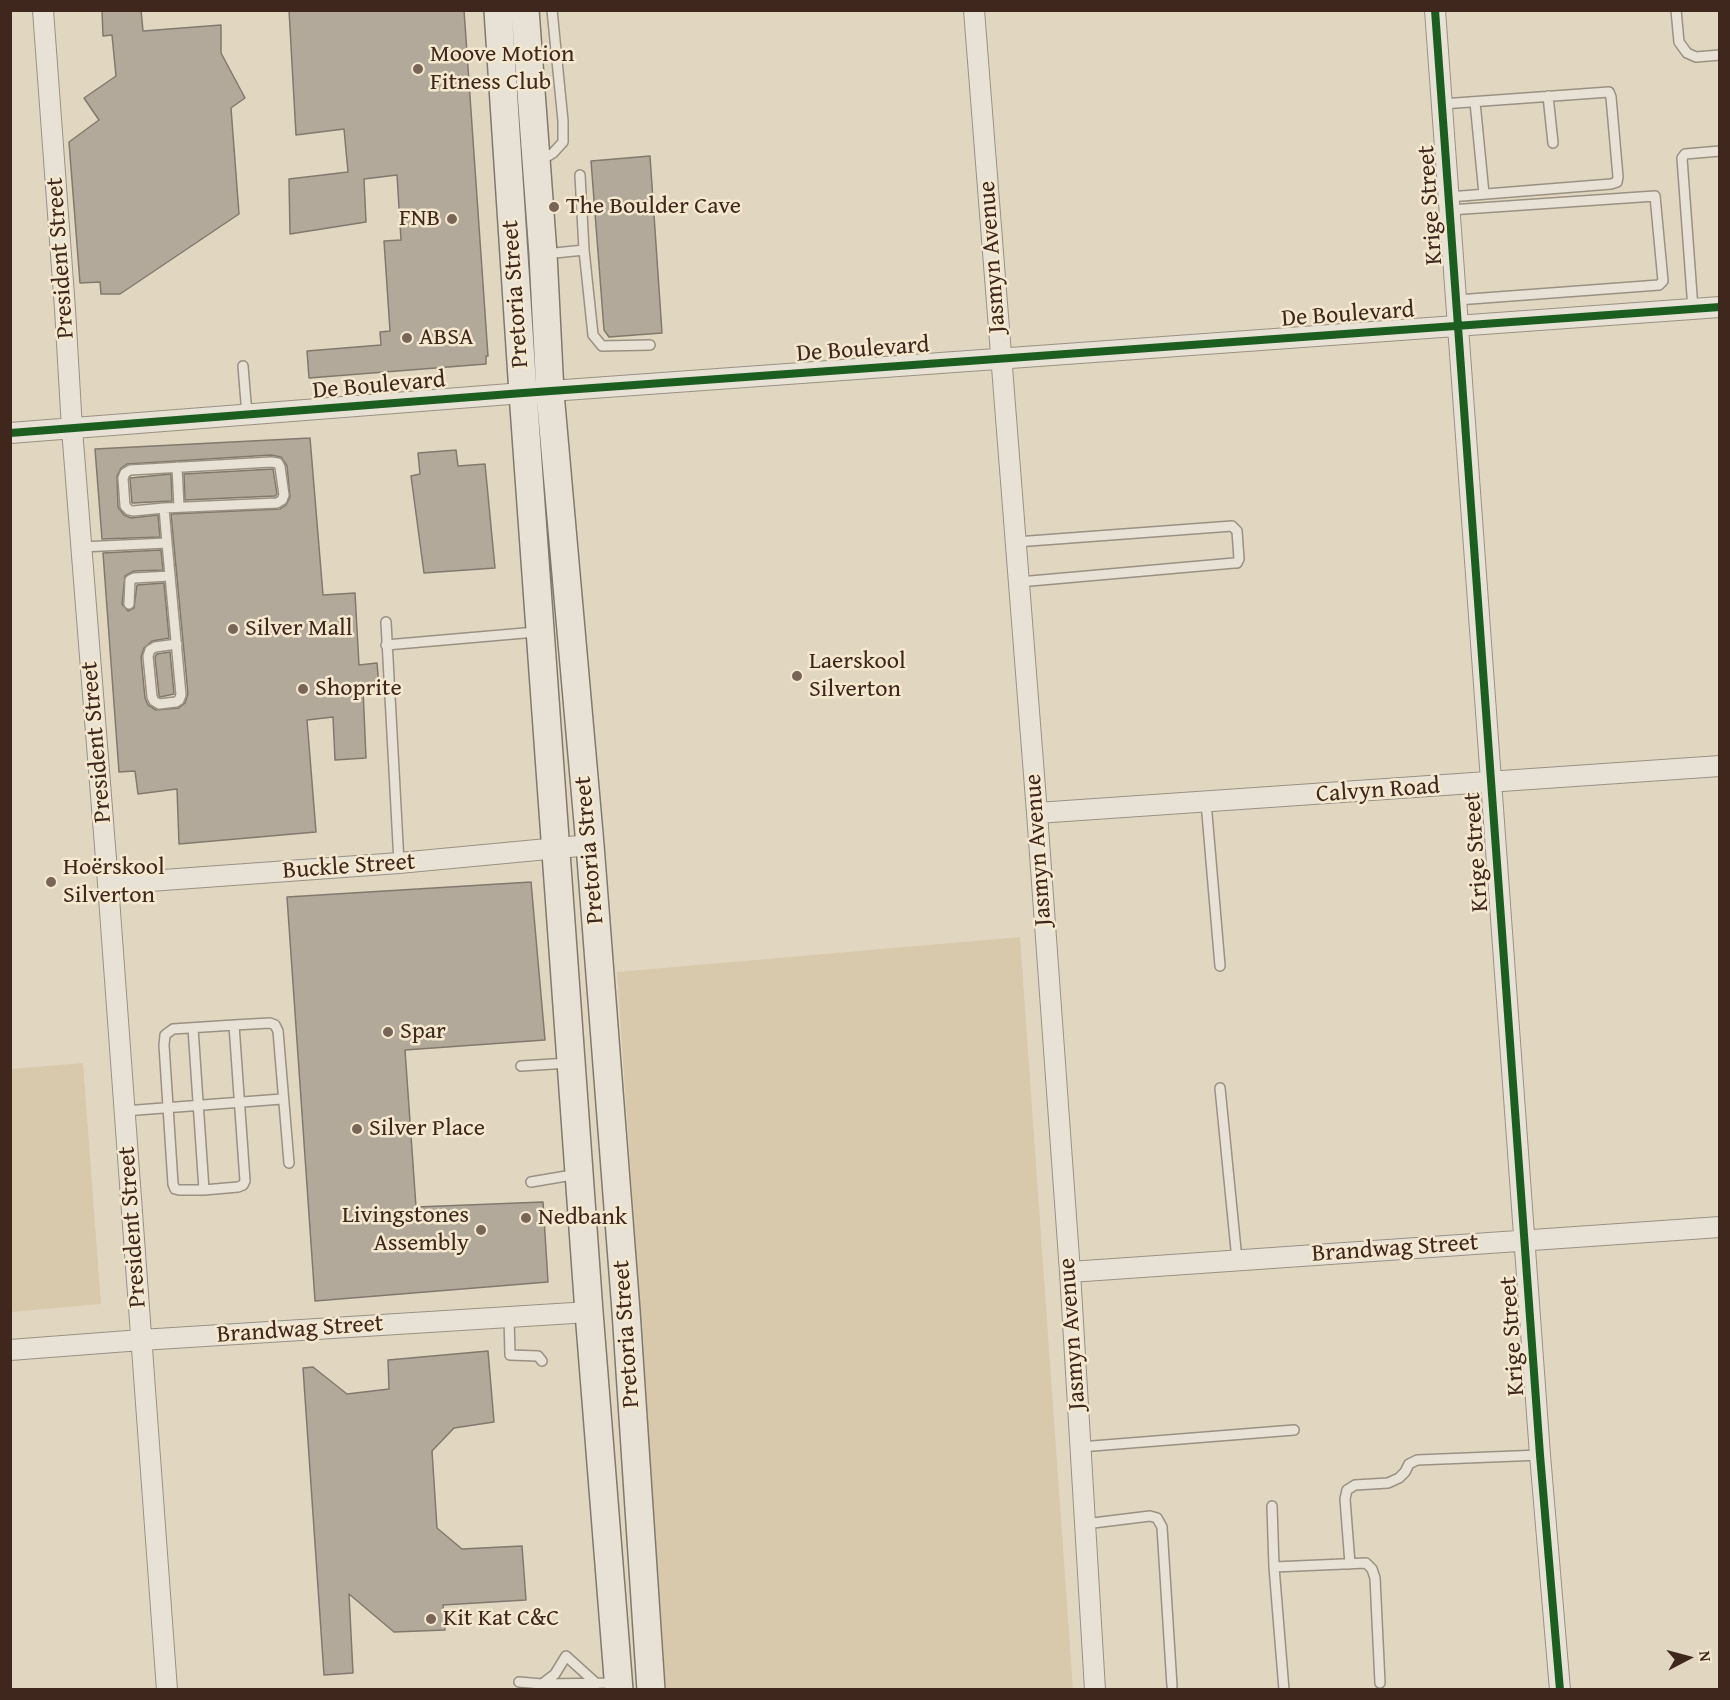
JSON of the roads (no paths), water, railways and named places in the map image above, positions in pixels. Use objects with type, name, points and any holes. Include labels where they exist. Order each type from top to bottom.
[{"type":"main road","name":"Pretoria Street","points":[[498,10],[523,393],[580,1174],[611,1686]]},
{"type":"main road","name":"Pretoria Street","points":[[525,10],[543,254],[550,393],[590,845],[626,1311],[651,1689]]},
{"type":"main road","points":[[580,1174],[587,1168],[592,1151],[582,1010],[580,936],[584,921],[594,905]]},
{"type":"street","name":"President Street","points":[[43,10],[72,429],[167,1689]]},
{"type":"street","name":"Jasmyn Avenue","points":[[974,10],[1037,813],[1070,1272],[1095,1689]]},
{"type":"street","name":"Krige Street","points":[[1435,10],[1540,1455],[1560,1689]]},
{"type":"street","name":"De Boulevard","points":[[10,433],[523,393],[550,393],[1719,307]]},
{"type":"street","name":"Calvyn Road","points":[[1037,813],[1719,766]]},
{"type":"street","name":"Buckle Street","points":[[108,884],[399,864],[590,845]]},
{"type":"street","name":"Brandwag Street","points":[[1070,1272],[1719,1227]]},
{"type":"street","name":"Brandwag Street","points":[[10,1350],[589,1312]]},
{"type":"lane","points":[[535,164],[553,153],[562,142],[563,121],[552,10]]},
{"type":"lane","points":[[1676,10],[1679,42],[1687,53],[1696,57],[1719,55]]},
{"type":"lane","points":[[1442,104],[1609,92],[1618,177],[1617,182],[1484,194],[1450,204]]},
{"type":"lane","points":[[1548,96],[1553,143]]},
{"type":"lane","points":[[1475,102],[1484,194]]},
{"type":"lane","points":[[1693,309],[1682,158],[1685,154],[1719,151]]},
{"type":"lane","points":[[580,175],[584,250],[593,335],[602,346],[650,345]]},
{"type":"lane","points":[[1450,204],[1655,196],[1663,281],[1659,285],[1457,300]]},
{"type":"lane","points":[[543,254],[584,250]]},
{"type":"lane","points":[[243,366],[247,416]]},
{"type":"lane","points":[[278,463],[284,495],[277,503],[129,510],[125,506],[123,478],[130,470],[177,467],[278,463]]},
{"type":"lane","points":[[177,467],[179,507]]},
{"type":"lane","points":[[164,508],[177,644],[181,695],[176,702],[159,704],[152,697],[148,656],[150,650],[155,647],[177,644]]},
{"type":"lane","points":[[1016,542],[1232,526],[1237,531],[1239,559],[1234,563],[1019,582]]},
{"type":"lane","points":[[81,547],[167,543]]},
{"type":"lane","points":[[129,604],[130,580],[170,576]]},
{"type":"lane","points":[[386,622],[399,864]]},
{"type":"lane","points":[[386,645],[541,632]]},
{"type":"lane","points":[[1206,802],[1220,966]]},
{"type":"lane","points":[[234,1025],[245,1181],[238,1187],[204,1190],[179,1190],[175,1189],[173,1184],[167,1108],[165,1035],[173,1029],[193,1028],[234,1025],[270,1023],[274,1025],[278,1030],[289,1163]]},
{"type":"lane","points":[[193,1028],[204,1190]]},
{"type":"lane","points":[[521,1066],[572,1062]]},
{"type":"lane","points":[[1220,1088],[1237,1260]]},
{"type":"lane","points":[[124,1111],[282,1099]]},
{"type":"lane","points":[[531,1182],[580,1174]]},
{"type":"lane","points":[[509,1316],[510,1355],[538,1356],[542,1361]]},
{"type":"lane","points":[[1080,1447],[1294,1430]]},
{"type":"lane","points":[[1350,1564],[1345,1499],[1347,1490],[1355,1485],[1389,1483],[1399,1478],[1409,1464],[1417,1460],[1540,1455]]},
{"type":"lane","points":[[1272,1506],[1274,1567],[1284,1689]]},
{"type":"lane","points":[[1085,1524],[1150,1516],[1157,1518],[1162,1527],[1172,1686]]},
{"type":"lane","points":[[1274,1567],[1366,1563],[1372,1569],[1375,1578],[1380,1683]]},
{"type":"lane","points":[[542,1684],[555,1674],[566,1656],[611,1686]]},
{"type":"lane","points":[[519,1682],[611,1686]]},
{"type":"place","name":"Moove Motion Fitness Club","points":[[418,69]]},
{"type":"place","name":"The Boulder Cave","points":[[554,207]]},
{"type":"place","name":"FNB","points":[[452,219]]},
{"type":"place","name":"ABSA","points":[[407,338]]},
{"type":"place","name":"Silver Mall","points":[[233,629]]},
{"type":"place","name":"Laerskool Silverton","points":[[797,676]]},
{"type":"place","name":"Shoprite","points":[[303,689]]},
{"type":"place","name":"Hoërskool Silverton","points":[[51,882]]},
{"type":"place","name":"Spar","points":[[388,1032]]},
{"type":"place","name":"Silver Place","points":[[357,1129]]},
{"type":"place","name":"Nedbank","points":[[526,1218]]},
{"type":"place","name":"Livingstones Assembly","points":[[481,1230]]},
{"type":"place","name":"Kit Kat C&C","points":[[431,1619]]}]
